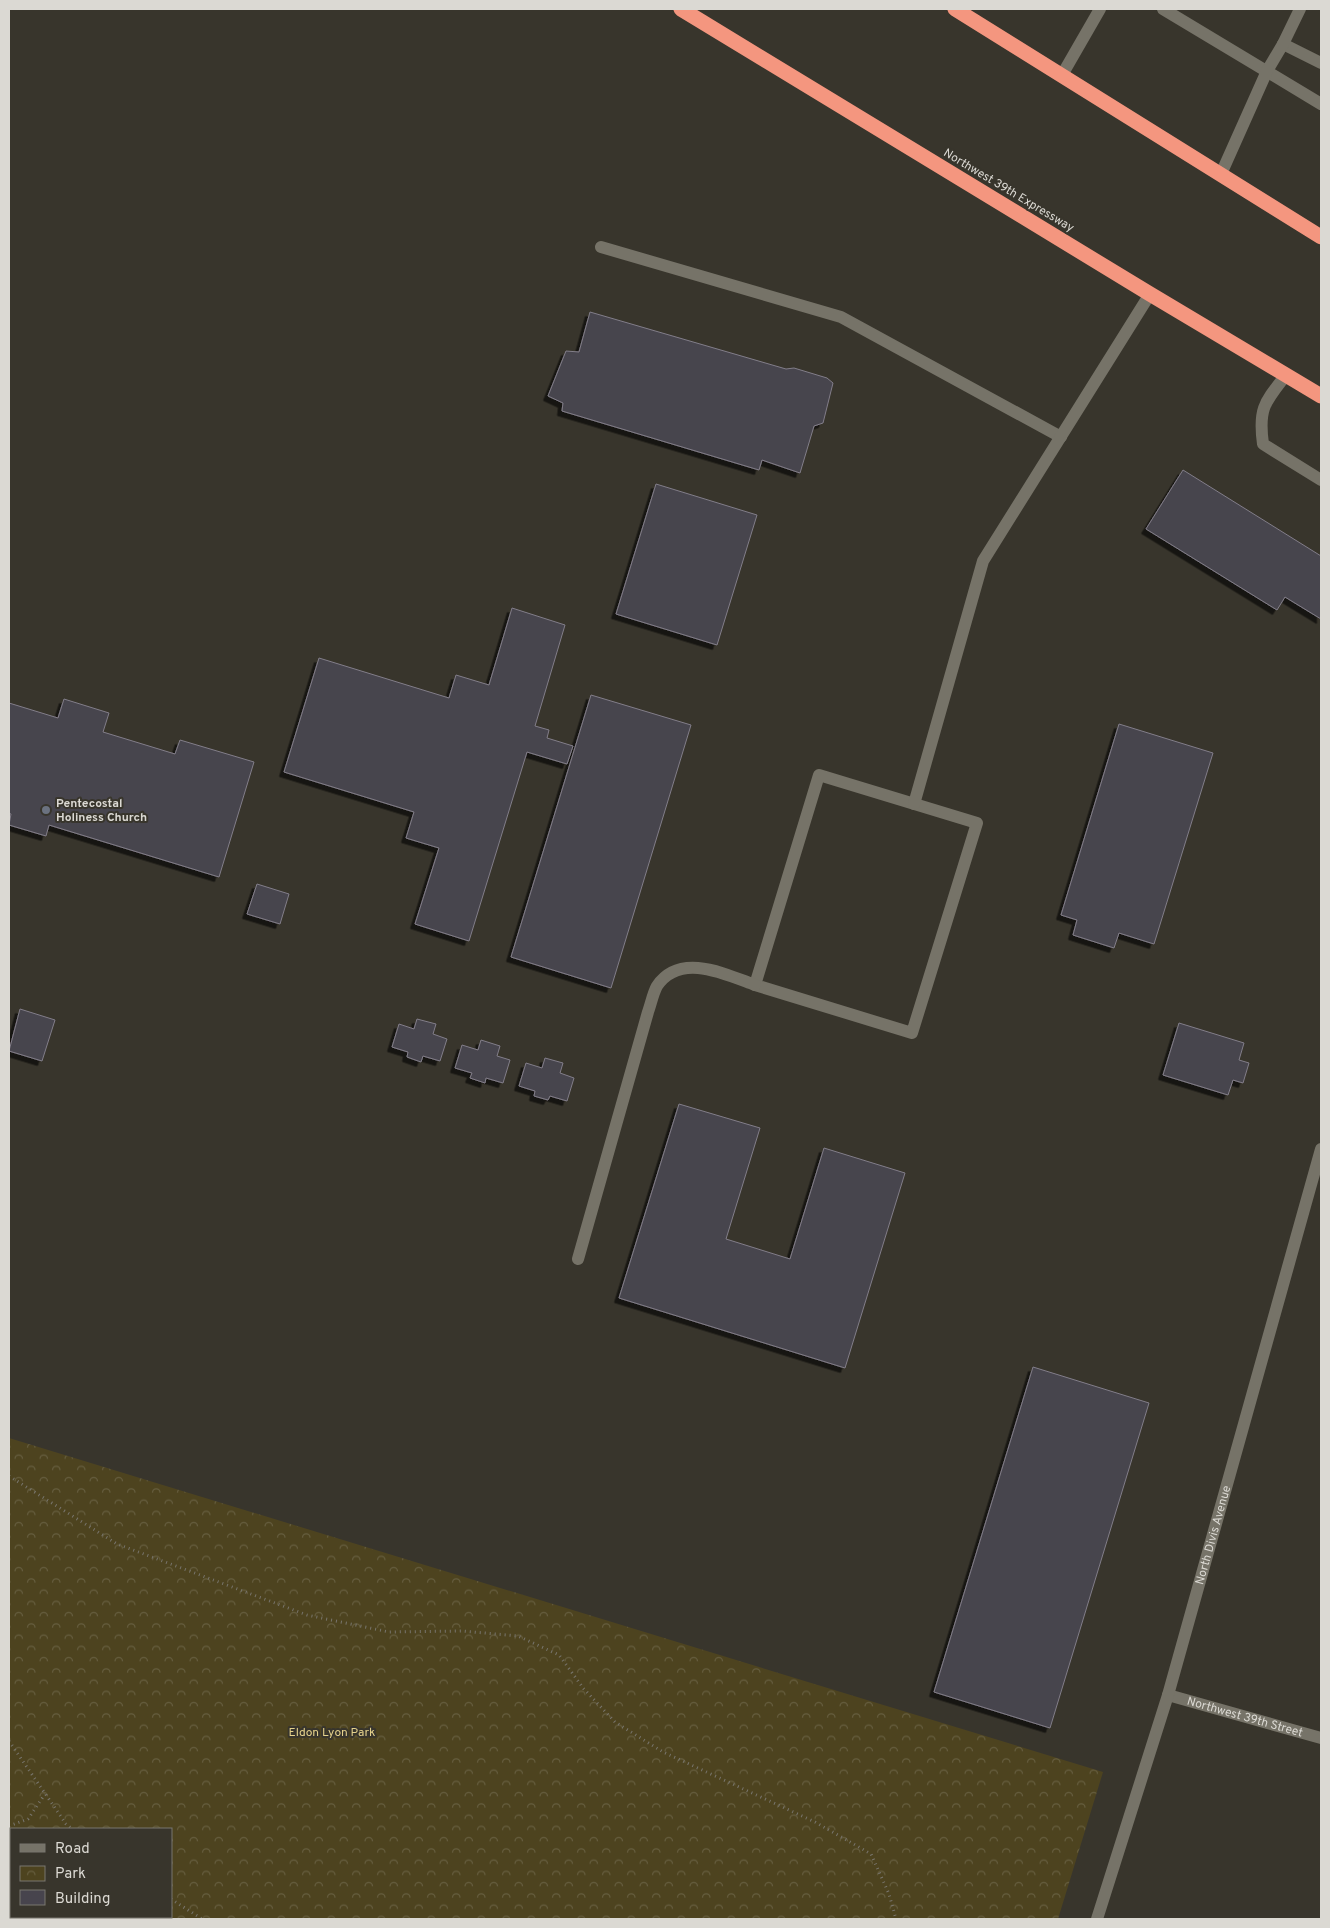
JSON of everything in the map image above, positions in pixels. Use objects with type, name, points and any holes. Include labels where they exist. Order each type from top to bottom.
[{"type":"highway","name":"Northwest 39th Expressway","points":[[681,9],[1321,396]]},
{"type":"highway","points":[[955,9],[1321,237]]},
{"type":"street","points":[[1062,75],[1100,9]]},
{"type":"street","points":[[1163,9],[1268,70],[1321,104]]},
{"type":"street","points":[[1221,174],[1268,70],[1300,9]]},
{"type":"street","points":[[1283,44],[1321,63]]},
{"type":"street","points":[[601,247],[841,317],[1061,437]]},
{"type":"street","points":[[914,804],[983,561],[1150,294]]},
{"type":"street","points":[[1286,375],[1265,401],[1260,422],[1263,444],[1321,480]]},
{"type":"street","points":[[578,1260],[657,986],[672,972],[688,968],[706,968],[755,985],[912,1033],[977,823],[819,775],[755,985]]},
{"type":"street","name":"North Divis Avenue","points":[[1097,1919],[1168,1695],[1321,1150]]},
{"type":"street","name":"Northwest 39th Street","points":[[1168,1695],[1321,1738]]},
{"type":"path","points":[[9,1476],[118,1544],[307,1614],[389,1632],[462,1631],[518,1636],[559,1655],[584,1689],[615,1722],[663,1752],[815,1822],[871,1854],[889,1894],[896,1919]]},
{"type":"path","points":[[9,1740],[66,1824],[71,1828]]},
{"type":"path","points":[[9,1826],[28,1819],[45,1794]]},
{"type":"path","points":[[172,1900],[202,1919]]},
{"type":"green space","name":"Eldon Lyon Park","points":[[9,1438],[1103,1772],[1058,1919],[9,1919]]},
{"type":"building","points":[[590,312],[786,369],[794,368],[827,378],[833,383],[823,423],[814,426],[800,473],[762,460],[759,470],[562,411],[563,403],[548,396],[566,351],[579,352]]},
{"type":"building","points":[[1183,470],[1321,556],[1321,619],[1285,597],[1277,610],[1146,529]]},
{"type":"building","points":[[656,484],[757,515],[717,645],[616,614]]},
{"type":"building","points":[[512,608],[565,625],[535,726],[549,730],[547,738],[573,746],[567,764],[527,752],[469,941],[415,924],[439,848],[406,838],[414,812],[284,772],[319,658],[449,698],[456,675],[489,685]]},
{"type":"building","points":[[591,695],[691,725],[611,988],[511,957]]},
{"type":"building","points":[[64,699],[109,713],[103,732],[175,754],[180,740],[254,762],[219,877],[49,825],[46,836],[9,825],[11,814],[9,813],[9,703],[58,718]]},
{"type":"building","points":[[1119,724],[1213,753],[1154,944],[1119,933],[1114,948],[1073,935],[1077,920],[1061,915]]},
{"type":"building","points":[[257,884],[289,894],[280,924],[247,914]]},
{"type":"building","points":[[20,1009],[55,1020],[42,1061],[9,1051]]},
{"type":"building","points":[[417,1019],[436,1024],[433,1034],[447,1039],[440,1061],[423,1056],[421,1062],[407,1057],[408,1052],[392,1047],[399,1024],[414,1029]]},
{"type":"building","points":[[1179,1023],[1244,1043],[1239,1060],[1249,1063],[1243,1083],[1233,1080],[1228,1095],[1163,1075]]},
{"type":"building","points":[[481,1040],[500,1046],[497,1056],[510,1060],[503,1083],[486,1078],[485,1083],[470,1078],[472,1073],[455,1068],[462,1045],[478,1050]]},
{"type":"building","points":[[545,1058],[563,1063],[560,1073],[574,1078],[567,1101],[550,1096],[548,1100],[534,1096],[535,1091],[519,1086],[526,1063],[542,1068]]},
{"type":"building","points":[[679,1104],[760,1128],[726,1239],[790,1259],[824,1148],[905,1173],[845,1368],[619,1298]]},
{"type":"building","points":[[1033,1367],[1149,1403],[1050,1728],[934,1692]]},
{"type":"place","name":"Pentecostal Holiness Church","points":[[46,810]]}]
